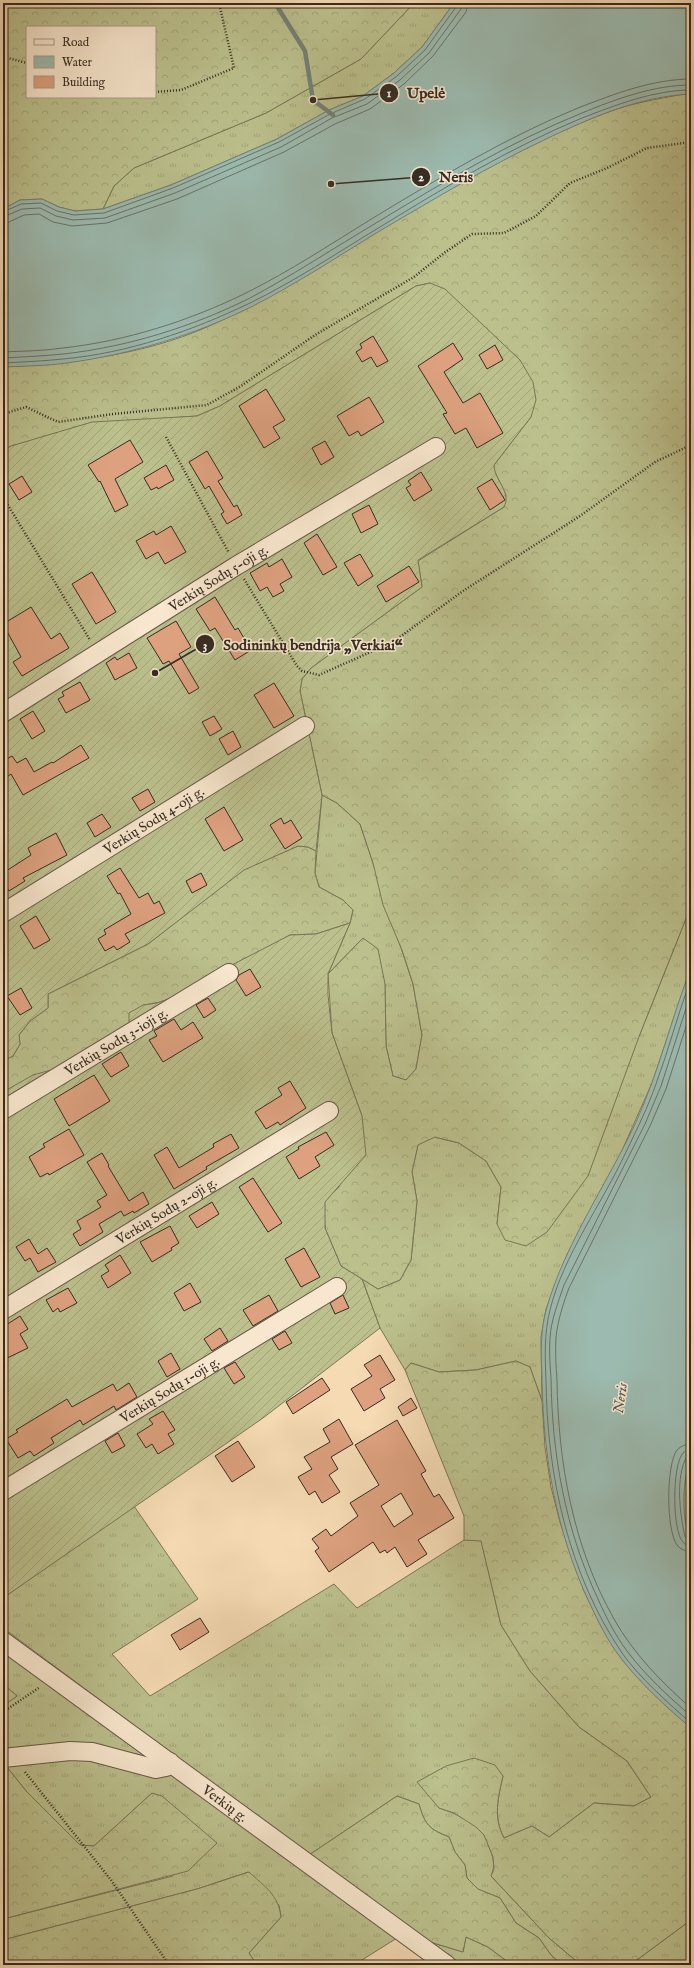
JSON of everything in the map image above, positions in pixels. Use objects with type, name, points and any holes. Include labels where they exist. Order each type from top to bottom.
[{"type":"street","name":"Verkių Sodų 5-oji g.","points":[[3,713],[236,566],[436,447]]},
{"type":"street","name":"Verkių Sodų 4-oji g.","points":[[3,913],[305,726]]},
{"type":"street","name":"Verkių Sodų 3-ioji g.","points":[[3,1110],[229,973]]},
{"type":"street","name":"Verkių Sodų 2-oji g.","points":[[3,1310],[329,1111]]},
{"type":"street","name":"Verkių Sodų 1-oji g.","points":[[3,1491],[337,1287]]},
{"type":"street","name":"Verkių g.","points":[[3,1641],[447,1965]]},
{"type":"street","points":[[4,1758],[70,1751],[92,1752],[156,1769],[166,1767],[170,1762]]},
{"type":"path","points":[[156,92],[180,90],[234,68],[219,3]]},
{"type":"path","points":[[3,56],[26,63]]},
{"type":"path","points":[[3,414],[26,407],[58,422],[113,414],[207,405],[241,386],[315,335],[414,277],[444,253],[472,234],[504,233],[536,216],[570,183],[607,168],[647,148],[691,142]]},
{"type":"path","points":[[297,666],[302,671],[319,675],[393,642],[463,591],[580,516],[655,462],[691,445]]},
{"type":"path","points":[[3,497],[98,652]]},
{"type":"path","points":[[3,1712],[32,1694],[51,1675]]},
{"type":"path","points":[[4,1758],[20,1767],[64,1818],[111,1880],[168,1965]]},
{"type":"green space","points":[[3,3],[296,3],[306,7],[316,3],[414,3],[361,59],[266,113],[134,168],[114,186],[103,209],[75,211],[59,207],[42,199],[20,200],[3,209]]},
{"type":"green space","points":[[414,3],[454,3],[422,47],[394,73],[363,96],[329,110],[277,139],[171,185],[103,209],[114,186],[134,168],[266,113],[361,59]]},
{"type":"green space","points":[[684,94],[691,94],[691,906],[640,1034],[588,1176],[547,1232],[526,1246],[505,1240],[497,1224],[501,1187],[486,1161],[459,1143],[435,1137],[418,1145],[412,1172],[417,1201],[411,1260],[400,1280],[378,1289],[341,1266],[325,1228],[324,1202],[339,1187],[362,1116],[332,1033],[328,974],[363,938],[378,949],[385,984],[386,1046],[393,1076],[406,1080],[416,1069],[422,1035],[413,984],[402,950],[383,905],[373,863],[360,824],[337,803],[322,795],[300,691],[302,679],[311,668],[422,587],[418,561],[504,507],[506,495],[494,470],[494,465],[531,417],[520,360],[430,283],[416,286],[220,406],[197,416],[169,418],[11,446],[3,451],[3,367],[55,363],[107,356],[133,351],[183,337],[236,314],[278,291],[460,183],[496,163],[570,127],[626,106]]},
{"type":"green space","points":[[430,283],[445,289],[520,360],[533,382],[536,400],[531,417],[494,465],[506,496],[504,507],[418,560],[422,587],[311,668],[302,679],[300,691],[322,795],[316,851],[308,847],[298,846],[244,870],[148,944],[48,994],[48,1008],[30,1021],[19,1035],[20,1044],[13,1056],[3,1061],[3,703],[8,700],[3,691],[3,451],[11,446],[92,422],[197,416],[220,406],[416,286]]},
{"type":"green space","points":[[322,795],[337,803],[360,824],[413,984],[422,1035],[416,1069],[406,1080],[393,1076],[386,1046],[385,984],[363,938],[328,974],[350,923],[353,910],[343,900],[319,887],[315,873]]},
{"type":"green space","points":[[298,846],[308,847],[316,851],[315,873],[319,887],[343,900],[353,910],[350,923],[316,934],[290,935],[180,995],[157,1003],[143,1005],[129,1036],[3,1092],[3,1061],[13,1056],[20,1044],[19,1035],[30,1021],[48,1008],[48,994],[148,944],[243,870]]},
{"type":"green space","points":[[691,906],[691,968],[652,1083],[620,1155],[568,1253],[546,1309],[541,1337],[542,1401],[530,1367],[516,1361],[476,1370],[439,1372],[411,1363],[405,1370],[380,1328],[362,1279],[378,1289],[400,1280],[411,1260],[417,1201],[412,1172],[418,1144],[434,1137],[459,1143],[486,1161],[501,1187],[497,1224],[640,1034]]},
{"type":"green space","points":[[350,923],[328,974],[328,995],[332,1033],[362,1116],[366,1155],[325,1202],[325,1228],[341,1266],[362,1279],[380,1328],[263,1418],[3,1598],[3,1092],[33,1075],[98,1057],[129,1036],[129,1013],[143,1005],[157,1003],[180,995],[228,967],[290,935],[316,934]]},
{"type":"green space","points":[[516,1361],[530,1367],[542,1401],[545,1447],[551,1487],[560,1522],[584,1591],[601,1626],[620,1657],[691,1728],[691,1920],[630,1965],[581,1965],[549,1938],[491,1876],[494,1869],[493,1857],[484,1835],[476,1827],[454,1813],[439,1808],[417,1782],[446,1766],[474,1758],[495,1765],[503,1776],[498,1800],[498,1823],[504,1838],[532,1826],[549,1837],[594,1803],[634,1806],[651,1797],[627,1761],[579,1727],[530,1671],[501,1625],[481,1541],[464,1540],[464,1516],[405,1370],[411,1363],[439,1372],[476,1370]]},
{"type":"green space","points":[[691,1453],[691,1542],[685,1520],[684,1498],[686,1475]]},
{"type":"green space","points":[[134,1506],[198,1599],[112,1654],[150,1696],[334,1584],[357,1608],[464,1540],[481,1540],[501,1625],[530,1671],[579,1727],[627,1761],[651,1797],[634,1806],[594,1803],[549,1837],[532,1826],[504,1838],[498,1823],[498,1800],[503,1776],[439,1808],[464,1818],[480,1830],[486,1838],[494,1863],[491,1876],[549,1938],[581,1965],[562,1965],[551,1955],[539,1938],[516,1923],[500,1898],[477,1889],[467,1878],[465,1865],[455,1852],[449,1837],[432,1829],[423,1817],[419,1804],[397,1796],[309,1855],[3,1628],[3,1598]]},
{"type":"green space","points":[[3,1651],[397,1938],[354,1965],[257,1965],[249,1953],[281,1917],[279,1905],[248,1872],[197,1889],[3,1940],[3,1919],[173,1876],[152,1793],[94,1846],[80,1845],[27,1792],[6,1766],[3,1766],[3,1706],[17,1696],[3,1684]]},
{"type":"green space","points":[[3,1684],[17,1696],[3,1706]]},
{"type":"green space","points":[[3,1766],[6,1766],[27,1792],[80,1845],[94,1846],[152,1793],[162,1796],[217,1843],[188,1871],[3,1919]]},
{"type":"green space","points":[[397,1796],[419,1804],[423,1817],[432,1829],[449,1837],[455,1852],[465,1865],[467,1878],[478,1889],[500,1898],[516,1923],[539,1938],[551,1955],[562,1965],[512,1965],[488,1947],[466,1937],[463,1952],[430,1942],[309,1855]]},
{"type":"green space","points":[[249,1872],[274,1897],[281,1917],[249,1953],[257,1965],[3,1965],[3,1940],[197,1889]]},
{"type":"green space","points":[[691,1920],[691,1965],[630,1965]]},
{"type":"green space","points":[[466,1937],[488,1947],[512,1965],[462,1965],[430,1942],[463,1952]]},
{"type":"water","points":[[454,3],[691,3],[691,94],[653,99],[634,104],[597,116],[544,140],[483,171],[270,297],[209,326],[139,349],[91,359],[59,364],[3,367],[3,209],[20,200],[42,199],[59,207],[75,211],[103,209],[171,185],[277,139],[329,110],[363,96],[394,73],[422,47]]},
{"type":"water","points":[[691,968],[691,1453],[686,1475],[684,1509],[685,1520],[691,1542],[691,1728],[672,1712],[636,1676],[620,1657],[599,1623],[578,1575],[560,1520],[549,1464],[545,1436],[541,1351],[545,1316],[555,1283],[588,1213],[636,1122],[658,1065]]},
{"type":"building","points":[[373,336],[388,361],[377,367],[371,357],[362,362],[356,352],[362,348],[360,344]]},
{"type":"building","points":[[453,343],[463,359],[444,372],[463,403],[480,393],[503,433],[477,448],[466,428],[455,434],[443,414],[447,413],[418,366]]},
{"type":"building","points":[[495,345],[503,360],[487,369],[479,355]]},
{"type":"building","points":[[266,389],[285,420],[273,427],[280,438],[264,448],[239,406]]},
{"type":"building","points":[[369,397],[384,422],[361,436],[358,431],[349,436],[337,416]]},
{"type":"building","points":[[130,440],[143,462],[115,479],[128,505],[115,512],[100,481],[99,482],[88,465]]},
{"type":"building","points":[[325,441],[334,457],[321,465],[312,448]]},
{"type":"building","points":[[207,451],[223,478],[218,481],[234,507],[237,505],[242,515],[227,524],[221,514],[224,512],[209,486],[205,489],[189,462]]},
{"type":"building","points":[[166,465],[174,480],[158,489],[157,487],[151,490],[144,478]]},
{"type":"building","points":[[421,472],[432,490],[414,501],[406,488],[411,485],[408,481]]},
{"type":"building","points":[[22,476],[32,492],[19,500],[9,484]]},
{"type":"building","points":[[492,479],[505,500],[490,510],[477,488]]},
{"type":"building","points":[[369,505],[378,524],[361,533],[352,514]]},
{"type":"building","points":[[171,526],[186,552],[165,564],[158,552],[146,559],[136,541],[154,531],[156,535]]},
{"type":"building","points":[[317,534],[337,567],[323,575],[304,543]]},
{"type":"building","points":[[360,554],[373,576],[358,586],[344,563]]},
{"type":"building","points":[[282,559],[292,577],[280,584],[284,591],[273,597],[267,587],[260,591],[250,573],[267,563],[269,567]]},
{"type":"building","points":[[409,566],[419,582],[386,602],[377,586]]},
{"type":"building","points":[[92,572],[116,612],[96,624],[72,584]]},
{"type":"building","points":[[215,597],[235,630],[238,628],[251,650],[235,660],[215,628],[210,631],[196,609]]},
{"type":"building","points":[[31,607],[51,639],[60,633],[69,648],[22,676],[13,662],[21,657],[3,624]]},
{"type":"building","points":[[176,621],[191,647],[179,654],[199,688],[189,694],[169,661],[163,664],[147,638]]},
{"type":"building","points":[[129,653],[137,668],[115,680],[106,663],[115,657],[117,660]]},
{"type":"building","points":[[80,682],[90,700],[66,713],[58,699],[64,696],[62,692]]},
{"type":"building","points":[[274,683],[294,716],[274,728],[254,695]]},
{"type":"building","points":[[33,711],[45,731],[32,739],[20,719]]},
{"type":"building","points":[[214,716],[222,729],[210,736],[202,722]]},
{"type":"building","points":[[233,731],[241,747],[228,755],[219,739]]},
{"type":"building","points":[[81,745],[89,758],[23,795],[11,774],[7,777],[3,770],[3,761],[12,756],[17,763],[26,758],[34,772],[52,762],[53,763]]},
{"type":"building","points":[[148,789],[155,802],[140,811],[132,798]]},
{"type":"building","points":[[224,807],[243,840],[224,851],[205,819]]},
{"type":"building","points":[[102,814],[111,827],[95,837],[87,823]]},
{"type":"building","points":[[281,818],[284,824],[291,820],[302,838],[285,849],[270,825]]},
{"type":"building","points":[[56,833],[67,855],[23,878],[25,881],[9,891],[3,881],[3,873],[31,855],[28,848]]},
{"type":"building","points":[[120,868],[139,898],[148,893],[154,904],[159,901],[165,913],[125,934],[130,942],[117,950],[114,946],[105,951],[98,939],[106,934],[104,930],[131,914],[120,893],[118,894],[107,876]]},
{"type":"building","points":[[201,873],[207,885],[192,893],[186,881]]},
{"type":"building","points":[[36,916],[50,940],[34,949],[20,926]]},
{"type":"building","points":[[250,969],[261,987],[246,996],[236,980],[239,975]]},
{"type":"building","points":[[21,988],[32,1008],[20,1015],[7,996]]},
{"type":"building","points":[[208,998],[216,1010],[204,1018],[196,1005]]},
{"type":"building","points":[[174,1019],[181,1030],[193,1022],[203,1038],[163,1062],[149,1040],[157,1036],[154,1031]]},
{"type":"building","points":[[121,1052],[129,1066],[111,1077],[102,1064]]},
{"type":"building","points":[[94,1075],[110,1101],[69,1126],[54,1099]]},
{"type":"building","points":[[290,1081],[306,1108],[280,1125],[278,1122],[266,1129],[255,1112],[282,1095],[278,1088]]},
{"type":"building","points":[[69,1129],[84,1155],[49,1175],[48,1173],[40,1177],[29,1157],[45,1147],[43,1144]]},
{"type":"building","points":[[326,1132],[334,1145],[315,1157],[320,1166],[299,1179],[286,1157],[299,1149],[298,1147]]},
{"type":"building","points":[[231,1134],[239,1148],[206,1167],[207,1169],[174,1189],[154,1155],[167,1147],[179,1168],[214,1147],[213,1144]]},
{"type":"building","points":[[102,1153],[129,1201],[143,1192],[149,1204],[134,1213],[133,1211],[124,1216],[121,1211],[99,1224],[103,1232],[80,1246],[73,1234],[81,1229],[77,1221],[101,1207],[97,1201],[107,1195],[87,1162]]},
{"type":"building","points":[[253,1178],[282,1223],[268,1232],[239,1187]]},
{"type":"building","points":[[212,1202],[219,1214],[197,1228],[189,1216]]},
{"type":"building","points":[[170,1226],[179,1243],[171,1248],[172,1250],[152,1262],[140,1242]]},
{"type":"building","points":[[29,1239],[38,1254],[47,1248],[56,1262],[38,1272],[30,1258],[25,1261],[16,1247]]},
{"type":"building","points":[[304,1248],[320,1277],[301,1287],[285,1259]]},
{"type":"building","points":[[120,1255],[131,1273],[108,1288],[101,1276],[109,1271],[105,1265]]},
{"type":"building","points":[[190,1283],[201,1302],[184,1311],[174,1293]]},
{"type":"building","points":[[68,1288],[77,1303],[60,1312],[58,1308],[53,1312],[46,1300]]},
{"type":"building","points":[[269,1295],[278,1311],[253,1326],[243,1310]]},
{"type":"building","points":[[343,1295],[349,1308],[335,1314],[330,1303]]},
{"type":"building","points":[[20,1316],[28,1329],[20,1334],[28,1348],[3,1360],[3,1327]]},
{"type":"building","points":[[220,1328],[228,1341],[212,1351],[204,1339]]},
{"type":"building","points":[[285,1331],[292,1343],[279,1350],[272,1339]]},
{"type":"building","points":[[171,1353],[180,1369],[167,1377],[158,1361]]},
{"type":"building","points":[[380,1355],[395,1380],[380,1389],[385,1398],[364,1411],[351,1389],[372,1376],[364,1365]]},
{"type":"building","points":[[235,1362],[245,1377],[234,1384],[224,1368]]},
{"type":"building","points":[[322,1378],[330,1390],[293,1414],[286,1402]]},
{"type":"building","points":[[129,1383],[137,1397],[116,1410],[114,1406],[83,1425],[80,1420],[51,1438],[54,1443],[34,1456],[30,1451],[18,1458],[6,1439],[18,1432],[16,1430],[67,1399],[72,1407],[113,1384],[117,1391]]},
{"type":"building","points":[[411,1398],[417,1408],[403,1416],[398,1407]]},
{"type":"building","points":[[163,1411],[175,1430],[168,1434],[174,1444],[158,1454],[152,1444],[146,1448],[137,1434],[153,1424],[149,1419]]},
{"type":"building","points":[[339,1419],[353,1444],[331,1457],[338,1469],[329,1475],[340,1492],[322,1503],[315,1491],[309,1495],[298,1477],[312,1469],[304,1457],[330,1442],[323,1429]]},
{"type":"building","points":[[397,1420],[426,1471],[421,1474],[434,1497],[439,1494],[454,1518],[418,1540],[427,1554],[407,1567],[395,1547],[387,1553],[385,1550],[380,1553],[373,1542],[329,1572],[315,1551],[319,1548],[312,1539],[326,1529],[331,1536],[358,1516],[350,1503],[379,1485],[355,1445]],"holes":[[[401,1493],[413,1514],[394,1527],[381,1506]]]},
{"type":"building","points":[[118,1433],[125,1446],[112,1453],[105,1441]]},
{"type":"building","points":[[238,1441],[255,1467],[232,1482],[215,1456]]},
{"type":"building","points":[[200,1618],[209,1632],[180,1650],[171,1635]]},
{"type":"waterway","points":[[275,3],[305,51],[313,100],[333,115]]},
{"type":"place","name":"Upelė","points":[[313,100]]},
{"type":"place","name":"Neris","points":[[331,184]]},
{"type":"place","name":"Sodininkų bendrija „Verkiai“","points":[[155,673]]}]
